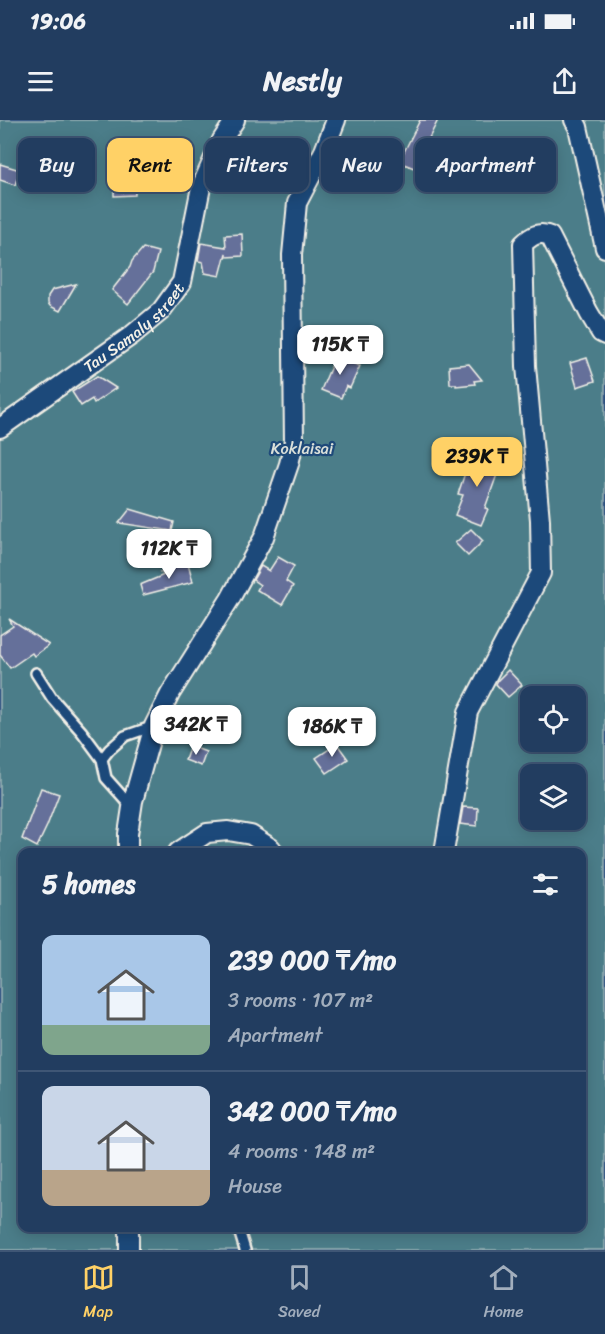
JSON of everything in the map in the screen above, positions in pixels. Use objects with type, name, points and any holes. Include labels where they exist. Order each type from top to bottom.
[{"type":"street","name":"Tau Samaly street","points":[[0,428],[132,335],[161,311],[182,282],[201,187],[222,140],[235,120]]},
{"type":"street","points":[[128,848],[132,807],[154,726],[170,694],[230,599],[264,537],[290,464],[294,442],[292,255],[297,203],[324,151],[336,120]]},
{"type":"street","points":[[574,120],[578,127],[605,248]]},
{"type":"street","points":[[445,848],[468,712],[541,573],[540,520],[526,366],[523,244],[528,238],[544,233],[550,236],[589,313],[601,333],[605,335]]},
{"type":"street","points":[[184,848],[207,833],[228,831],[251,835],[271,848]]},
{"type":"street","points":[[129,1232],[129,1250]]},
{"type":"lane","points":[[36,673],[52,698],[102,759],[106,778],[132,807]]},
{"type":"lane","points":[[102,759],[125,736],[154,726]]},
{"type":"lane","points":[[240,1232],[245,1250]]},
{"type":"green space","name":"Koklaisai","points":[[0,120],[605,120],[605,1250],[0,1250]]},
{"type":"building","points":[[420,120],[438,120],[429,138],[415,138],[414,168],[403,164],[403,154]]},
{"type":"building","points":[[0,164],[18,169],[15,185],[0,180]]},
{"type":"building","points":[[114,192],[135,192],[135,195],[114,196]]},
{"type":"building","points":[[242,234],[243,256],[226,257],[226,253],[220,276],[205,273],[203,262],[198,261],[201,243],[226,247],[225,235]]},
{"type":"building","points":[[143,248],[158,252],[153,272],[128,304],[112,290]]},
{"type":"building","points":[[76,284],[60,311],[50,306],[48,296],[52,290]]},
{"type":"building","points":[[340,356],[360,366],[350,388],[346,386],[341,398],[321,390],[332,364]]},
{"type":"building","points":[[587,358],[595,381],[577,387],[570,363]]},
{"type":"building","points":[[469,364],[482,380],[474,381],[475,384],[456,386],[456,384],[450,384],[449,366]]},
{"type":"building","points":[[97,376],[116,388],[94,403],[92,399],[81,406],[72,392]]},
{"type":"building","points":[[477,449],[494,455],[490,466],[499,469],[481,525],[455,515],[463,495],[458,494],[469,461],[473,463]]},
{"type":"building","points":[[130,509],[174,522],[172,531],[119,523]]},
{"type":"building","points":[[471,529],[483,541],[468,556],[455,543]]},
{"type":"building","points":[[278,557],[294,566],[286,581],[293,586],[282,605],[257,590],[260,585],[253,580],[261,566],[269,571]]},
{"type":"building","points":[[188,563],[193,582],[143,595],[140,585],[164,575],[160,572]]},
{"type":"building","points":[[9,619],[49,645],[34,656],[32,653],[10,668],[0,655],[0,635],[13,626]]},
{"type":"building","points":[[508,670],[522,685],[508,697],[496,684]]},
{"type":"building","points":[[337,744],[348,759],[327,773],[316,758]]},
{"type":"building","points":[[190,746],[206,752],[201,766],[185,760]]},
{"type":"building","points":[[41,788],[59,794],[37,847],[22,839]]},
{"type":"building","points":[[463,807],[478,808],[477,826],[460,824]]}]
